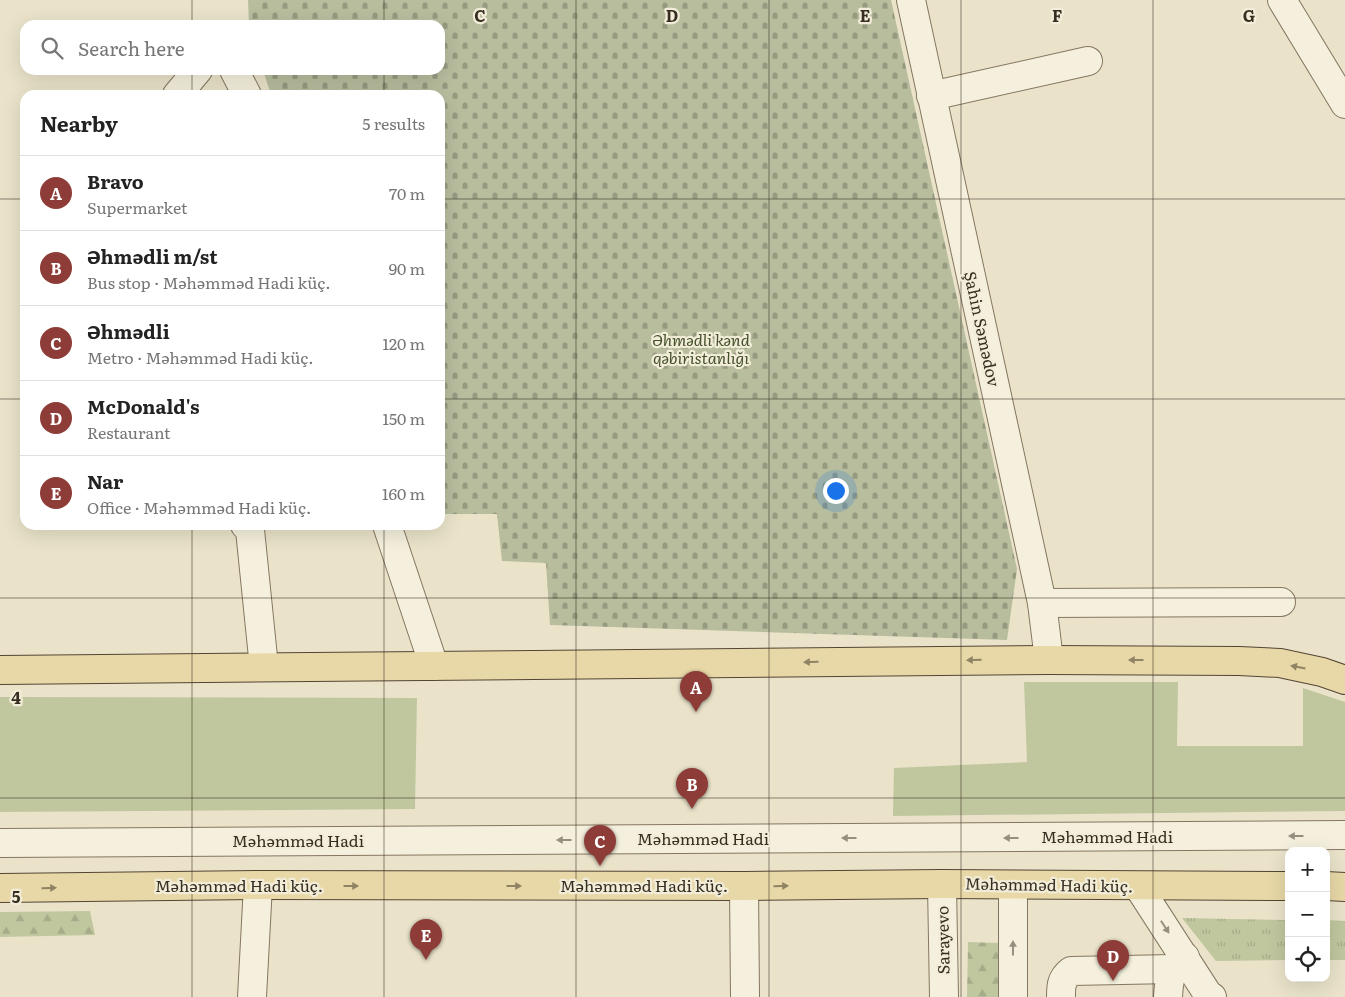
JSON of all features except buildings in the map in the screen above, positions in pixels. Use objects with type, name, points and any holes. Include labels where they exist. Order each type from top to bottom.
[{"type":"main road","points":[[0,670],[1049,660],[1239,661],[1280,663],[1322,672],[1345,680]]},
{"type":"main road","name":"Məhəmməd Hadi küç.","points":[[0,888],[258,885],[744,886],[942,884],[1285,886]]},
{"type":"main road","points":[[1330,886],[1345,887]]},
{"type":"street","name":"Şahin Səmədov","points":[[911,0],[1042,603],[1049,660]]},
{"type":"street","points":[[1282,0],[1345,104]]},
{"type":"street","points":[[931,96],[1088,61]]},
{"type":"street","points":[[181,90],[194,75]]},
{"type":"street","points":[[237,75],[244,90]]},
{"type":"street","points":[[250,530],[264,667]]},
{"type":"street","points":[[389,530],[434,666]]},
{"type":"street","points":[[1042,603],[1281,602]]},
{"type":"street","name":"Məhəmməd Hadi","points":[[0,842],[1345,835]]},
{"type":"street","name":"Sarayevo","points":[[942,884],[944,997]]},
{"type":"street","points":[[252,997],[258,885]]},
{"type":"street","points":[[1013,885],[1013,997]]},
{"type":"street","points":[[744,886],[745,997]]},
{"type":"street","points":[[1138,886],[1179,963],[1212,997]]},
{"type":"street","points":[[1061,997],[1061,984],[1065,976],[1071,972],[1179,963]]},
{"type":"street","points":[[1168,997],[1169,986],[1179,963]]},
{"type":"green space","name":"Əhmədli kənd qəbiristanlığı","points":[[248,0],[891,0],[1017,569],[1007,640],[550,625],[546,563],[502,561],[497,514],[445,514],[445,90],[269,90],[265,75],[445,75],[445,20],[249,20]]},
{"type":"green space","points":[[1024,682],[1178,682],[1177,746],[1303,746],[1303,688],[1345,702],[1345,811],[893,816],[894,768],[1027,762]]},
{"type":"green space","points":[[0,697],[417,698],[415,809],[0,812]]},
{"type":"green space","points":[[90,911],[95,935],[0,937],[0,912]]},
{"type":"green space","points":[[1182,918],[1285,920],[1285,960],[1216,961]]},
{"type":"green space","points":[[1330,920],[1345,921],[1345,960],[1330,960]]},
{"type":"green space","points":[[968,942],[999,943],[999,997],[967,997]]},
{"type":"place","name":"Bravo","points":[[696,712]]},
{"type":"place","name":"Əhmədli m/st","points":[[692,809]]},
{"type":"place","name":"Əhmədli","points":[[600,866]]},
{"type":"place","name":"Nar","points":[[426,960]]},
{"type":"place","name":"McDonald's","points":[[1113,981]]}]
